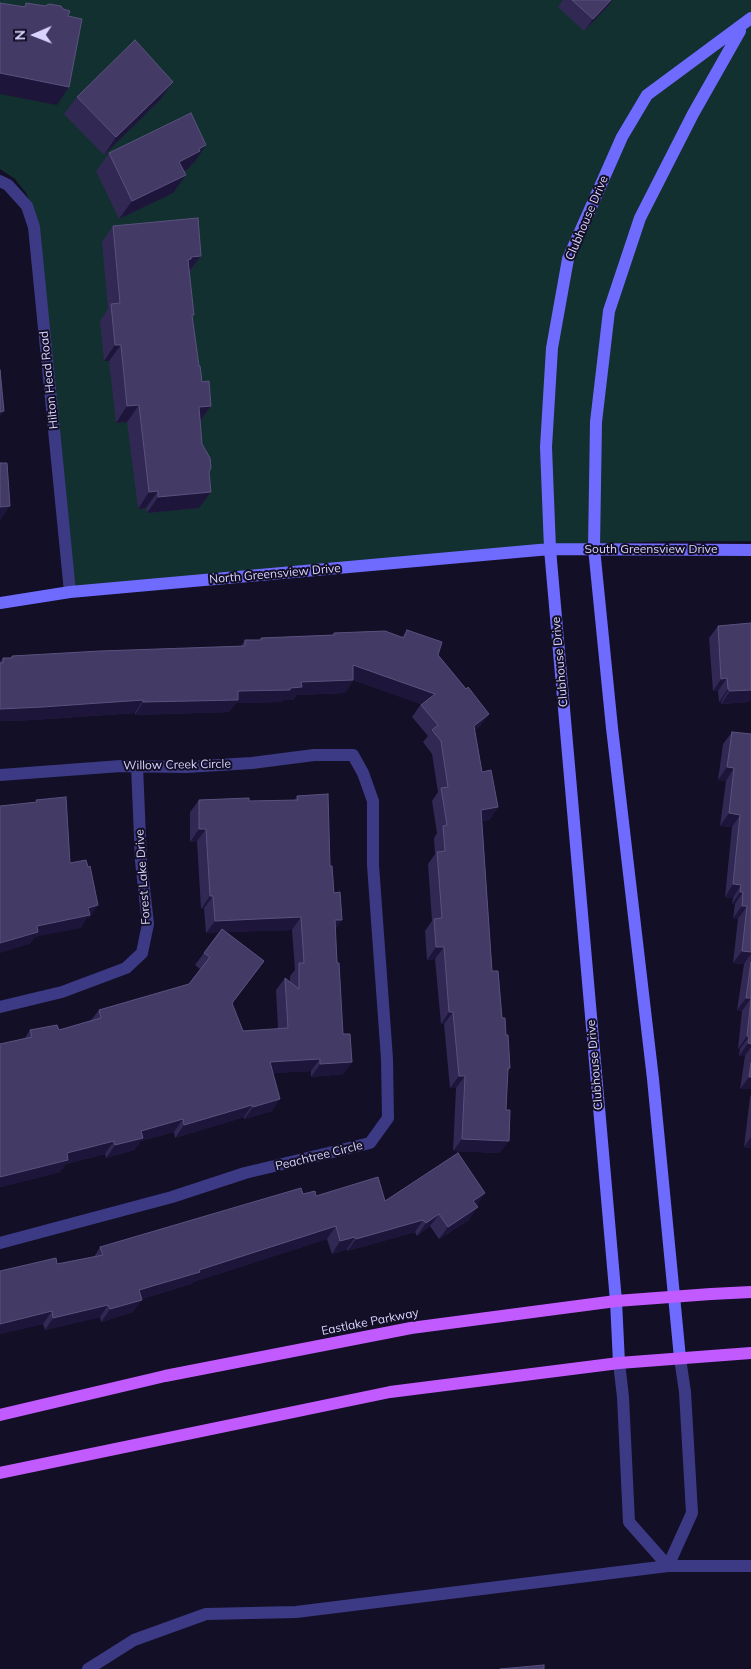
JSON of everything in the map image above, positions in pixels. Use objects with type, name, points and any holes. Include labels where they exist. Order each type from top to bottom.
[{"type":"main road","name":"Eastlake Parkway","points":[[0,1415],[165,1376],[411,1328],[616,1301],[751,1292]]},
{"type":"main road","points":[[0,1473],[390,1392],[619,1363],[751,1353]]},
{"type":"street","name":"Clubhouse Drive","points":[[680,1358],[653,1078],[612,728],[594,548],[596,422],[609,311],[640,218],[693,114],[747,22]]},
{"type":"street","name":"Clubhouse Drive","points":[[619,1363],[616,1301],[550,549],[546,447],[552,348],[568,259],[622,137],[647,95],[747,22]]},
{"type":"street","name":"Hilton Head Road","points":[[0,181],[8,185],[26,206],[34,227],[70,592]]},
{"type":"street","name":"South Greensview Drive","points":[[550,549],[751,550]]},
{"type":"street","name":"North Greensview Drive","points":[[0,603],[70,592],[550,549]]},
{"type":"street","name":"Willow Creek Circle","points":[[0,775],[66,769],[137,766],[186,767],[252,763],[314,755],[353,755]]},
{"type":"street","name":"Peachtree Circle","points":[[0,1243],[164,1200],[245,1173],[370,1143],[388,1118],[387,1059],[373,865],[373,801],[363,773],[353,755]]},
{"type":"street","name":"Forest Lake Drive","points":[[0,1007],[62,992],[108,975],[126,968],[142,954],[148,924],[141,861],[137,766]]},
{"type":"street","points":[[668,1566],[692,1513],[680,1358]]},
{"type":"street","points":[[619,1363],[623,1397],[629,1522],[668,1566]]},
{"type":"street","points":[[88,1669],[134,1640],[206,1614],[296,1612],[668,1566],[751,1566]]},
{"type":"green space","points":[[0,0],[751,0],[751,541],[587,544],[70,596],[35,212],[26,193],[15,179],[0,169]]},
{"type":"building","points":[[572,0],[611,0],[593,19]]},
{"type":"building","points":[[0,3],[25,7],[26,3],[61,6],[63,9],[70,11],[68,16],[82,19],[69,87],[0,73]]},
{"type":"building","points":[[135,40],[173,82],[116,137],[77,97]]},
{"type":"building","points":[[191,113],[206,145],[199,149],[200,151],[179,162],[186,175],[132,201],[109,153]]},
{"type":"building","points":[[198,218],[201,256],[191,257],[188,260],[194,315],[192,315],[199,366],[202,382],[209,381],[211,406],[199,407],[202,444],[210,458],[211,492],[158,497],[158,491],[149,492],[139,405],[127,406],[121,345],[115,345],[111,304],[120,303],[113,226]]},
{"type":"building","points":[[0,370],[4,411],[0,412]]},
{"type":"building","points":[[0,463],[7,463],[10,506],[0,507]]},
{"type":"building","points":[[751,623],[751,690],[730,691],[727,678],[721,679],[718,626]]},
{"type":"building","points":[[407,630],[442,642],[438,655],[466,689],[468,687],[489,714],[474,726],[482,772],[491,770],[498,807],[481,810],[492,971],[498,971],[502,1018],[505,1018],[506,1035],[508,1035],[510,1068],[508,1068],[506,1110],[510,1110],[509,1141],[462,1139],[465,1076],[459,1076],[453,1012],[449,1012],[444,947],[436,947],[434,919],[442,918],[437,852],[445,851],[443,826],[447,825],[441,788],[448,787],[441,741],[432,730],[438,725],[421,705],[435,694],[353,665],[353,680],[301,682],[302,687],[290,688],[290,690],[238,691],[238,700],[143,702],[143,700],[0,709],[0,663],[3,663],[3,658],[12,658],[12,656],[245,646],[245,640],[334,635],[334,633],[385,631],[404,638]]},
{"type":"building","points":[[732,732],[751,734],[751,952],[742,951],[747,906],[742,906],[743,892],[740,892],[741,885],[733,884],[740,815],[729,813],[734,768],[727,767]]},
{"type":"building","points":[[328,794],[330,866],[332,866],[334,893],[340,892],[342,920],[335,920],[343,1034],[350,1034],[352,1062],[320,1064],[320,1059],[270,1062],[280,1099],[253,1107],[252,1105],[184,1125],[183,1119],[141,1131],[143,1138],[115,1145],[114,1141],[67,1153],[68,1160],[0,1177],[0,1044],[32,1037],[30,1030],[57,1025],[59,1030],[101,1018],[99,1010],[189,984],[210,957],[204,953],[222,929],[264,961],[232,1003],[243,1031],[288,1028],[285,978],[299,989],[299,963],[304,963],[301,917],[215,921],[213,896],[210,896],[206,829],[199,829],[199,800],[249,798],[249,801],[298,800],[297,796]]},
{"type":"building","points":[[66,797],[70,863],[86,860],[88,867],[90,866],[98,905],[88,908],[90,915],[37,926],[38,932],[0,943],[0,806]]},
{"type":"building","points":[[751,962],[751,998],[746,998]]},
{"type":"building","points":[[751,999],[751,1044],[748,1043],[749,1037],[747,1036]]},
{"type":"building","points":[[458,1153],[485,1193],[473,1201],[478,1207],[448,1227],[439,1214],[426,1223],[423,1220],[356,1239],[355,1237],[340,1241],[336,1226],[199,1270],[200,1272],[139,1290],[142,1300],[110,1309],[108,1305],[53,1318],[52,1311],[0,1324],[0,1271],[56,1258],[57,1264],[103,1255],[100,1247],[301,1188],[303,1194],[315,1191],[316,1196],[378,1177],[385,1201]]},
{"type":"building","points":[[544,1665],[544,1669],[500,1669]]}]
